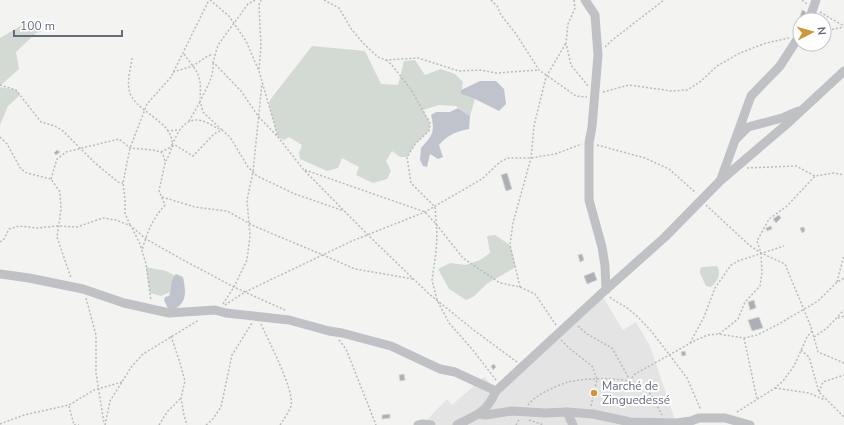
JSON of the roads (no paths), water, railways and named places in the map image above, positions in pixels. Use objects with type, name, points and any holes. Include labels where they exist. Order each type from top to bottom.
[{"type":"street","points":[[584,0],[595,15],[598,55],[592,127],[589,143],[589,200],[602,247],[605,266],[606,290]]},
{"type":"street","points":[[720,181],[751,96],[780,66],[792,45]]},
{"type":"street","points":[[457,425],[479,414],[488,407],[499,388],[666,237],[700,200],[720,181],[805,107],[843,70]]},
{"type":"street","points":[[734,142],[748,128],[782,118],[805,107]]},
{"type":"street","points":[[0,274],[29,278],[83,289],[124,303],[169,313],[215,310],[226,314],[289,320],[391,346],[440,369],[455,372],[499,388]]},
{"type":"street","points":[[479,414],[486,416],[512,411],[545,413],[567,412],[589,414],[618,423],[694,422],[725,418],[750,425]]},
{"type":"street","points":[[567,412],[573,425]]},
{"type":"street","points":[[418,425],[431,425]]},
{"type":"place","name":"Marché de Zinguedessé","points":[[594,393]]}]
